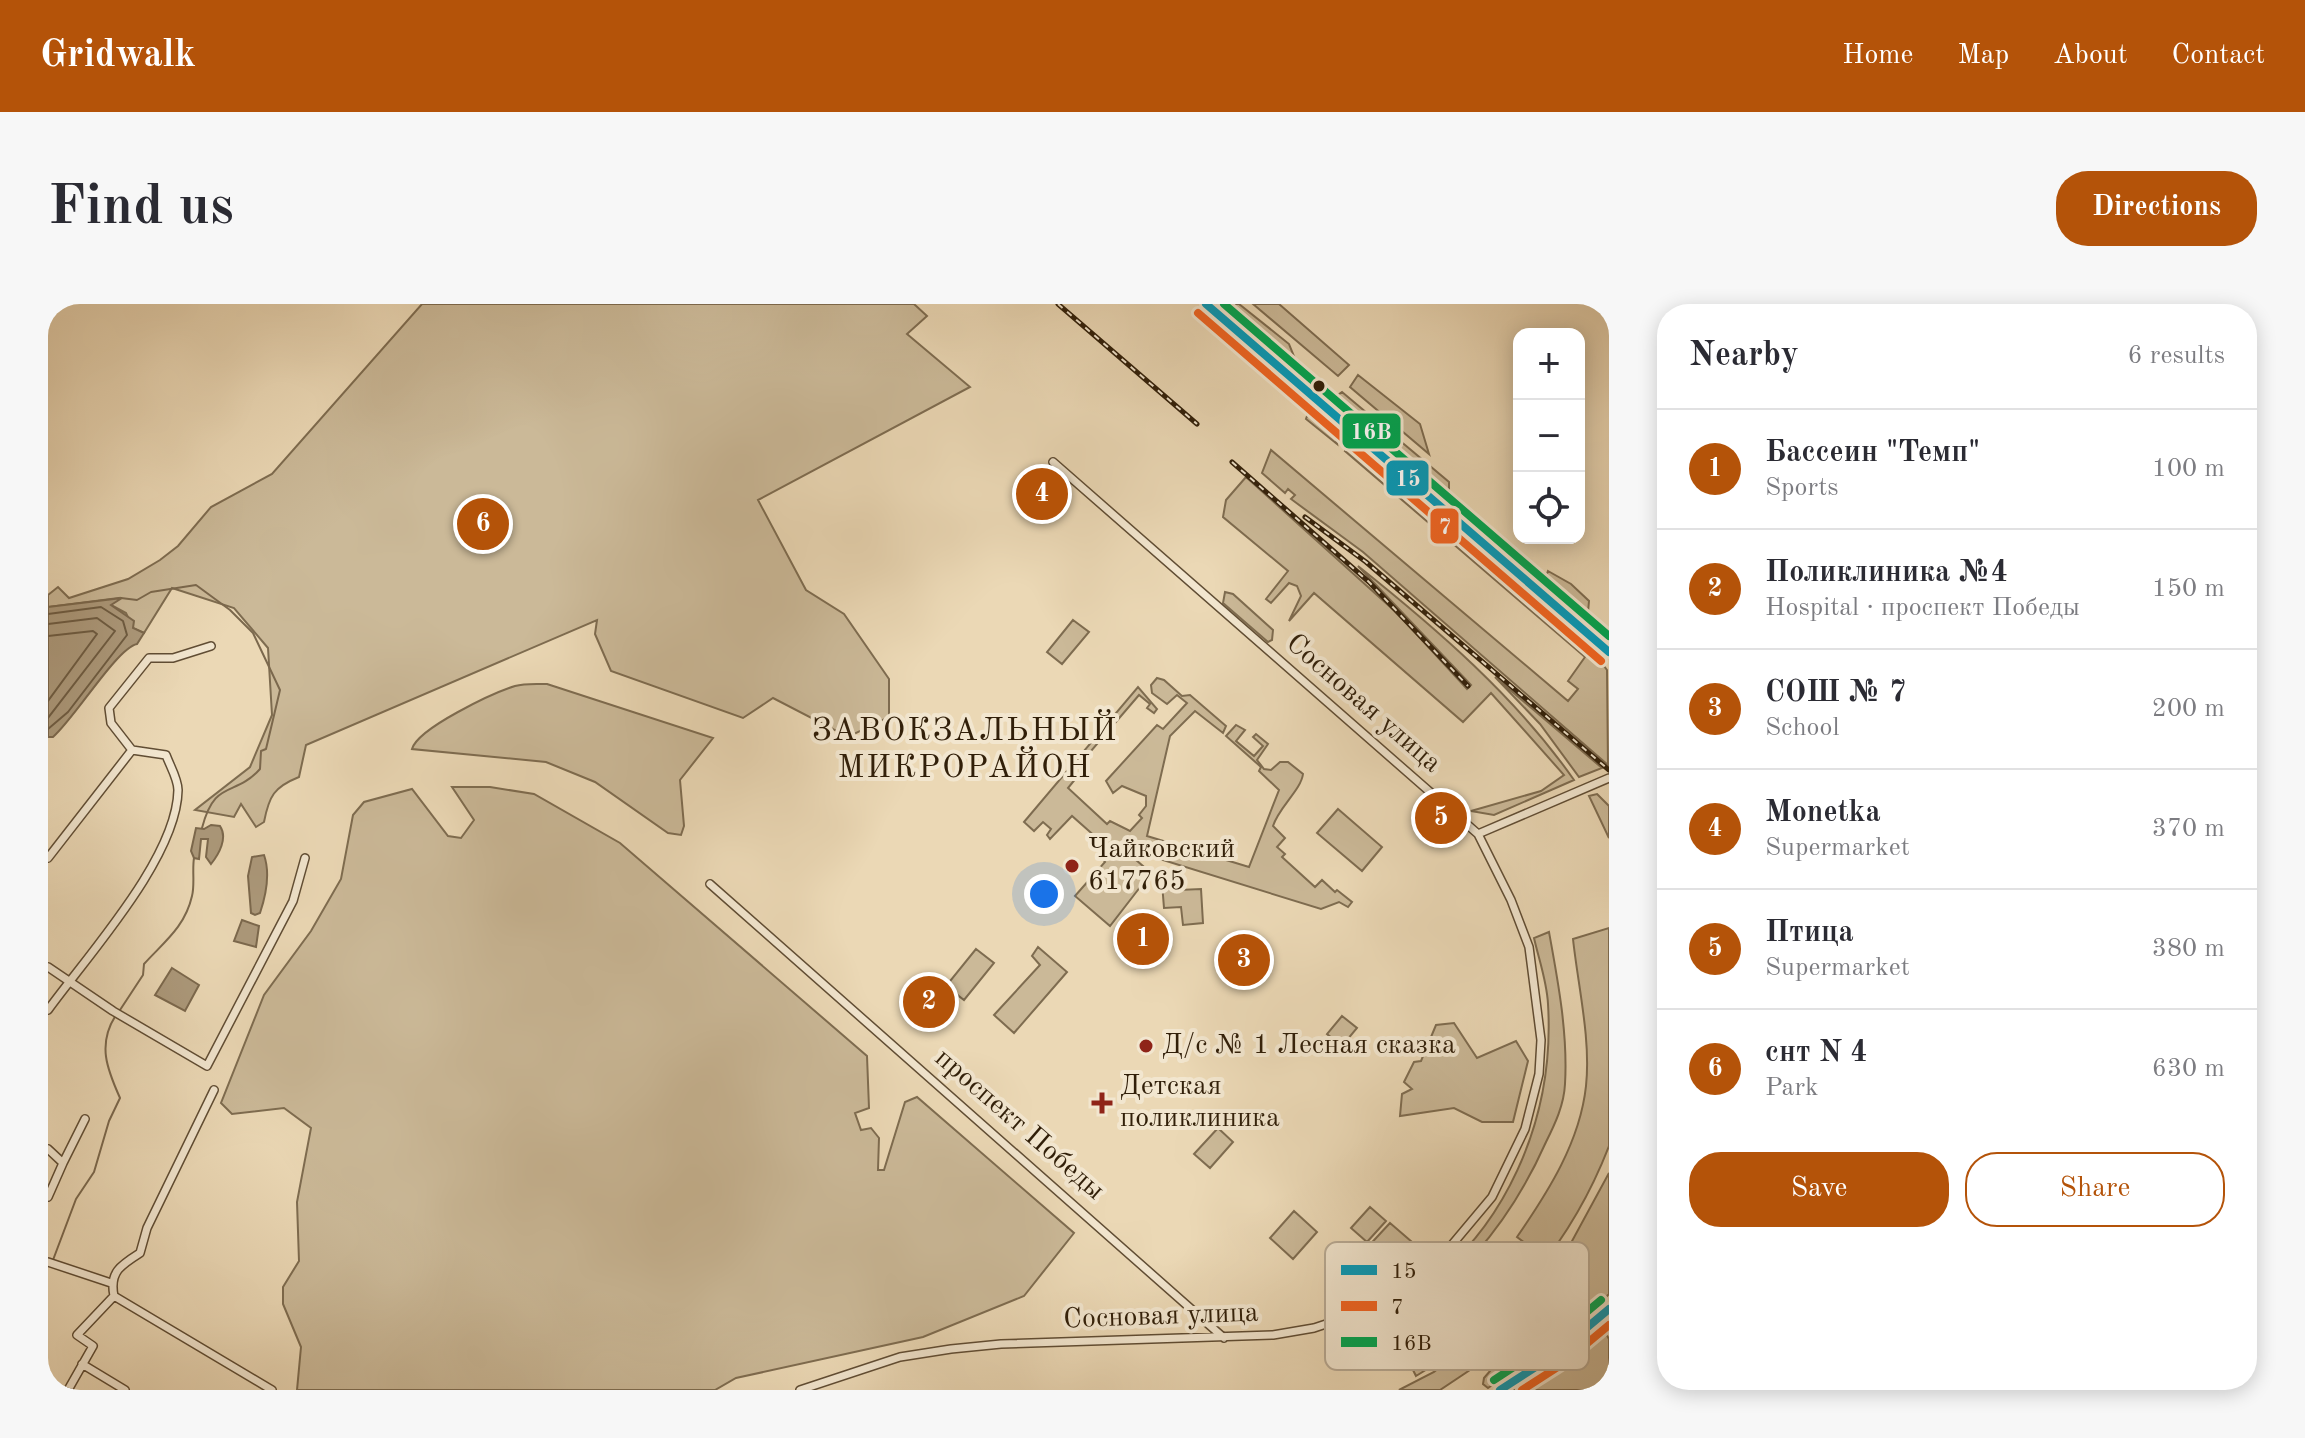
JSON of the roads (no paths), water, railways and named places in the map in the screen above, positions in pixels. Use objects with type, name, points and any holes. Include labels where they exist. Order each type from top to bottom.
[{"type":"main road","points":[[1206,304],[1608,648]]},
{"type":"main road","points":[[1605,1319],[1609,1309]]},
{"type":"main road","points":[[1500,1390],[1531,1370]]},
{"type":"street","name":"Сосновая улица","points":[[1053,462],[1478,834],[1511,900],[1529,947],[1540,1026],[1539,1074],[1525,1129],[1507,1171],[1492,1197],[1455,1242]]},
{"type":"street","points":[[48,1010],[137,891],[161,848],[177,802],[178,786],[166,755],[132,750],[111,723],[109,708],[149,658],[173,658],[211,646]]},
{"type":"street","points":[[48,858],[132,750]]},
{"type":"street","points":[[1478,834],[1609,778]]},
{"type":"street","points":[[48,967],[207,1066],[293,901],[305,858]]},
{"type":"street","name":"проспект Победы","points":[[710,884],[1224,1338]]},
{"type":"street","points":[[214,1090],[147,1228],[140,1253],[118,1267],[111,1283],[114,1296],[272,1390]]},
{"type":"street","points":[[48,1197],[85,1119]]},
{"type":"street","points":[[48,1149],[63,1163]]},
{"type":"street","points":[[48,1262],[111,1283]]},
{"type":"street","points":[[68,1390],[93,1346],[77,1335],[114,1296]]},
{"type":"street","name":"Сосновая улица","points":[[800,1390],[900,1357],[951,1349],[1001,1344],[1273,1335],[1325,1324]]},
{"type":"street","points":[[82,1364],[125,1390]]},
{"type":"water","points":[[122,598],[111,605],[134,621],[133,628],[144,633],[137,644],[107,670],[62,728],[53,737],[48,737],[48,607]]},
{"type":"water","points":[[211,825],[220,826],[223,841],[211,864],[206,857],[208,839],[201,839],[199,859],[194,858],[191,851],[196,828],[204,829]]},
{"type":"water","points":[[264,855],[267,869],[265,891],[260,913],[255,915],[251,913],[248,876],[252,857]]},
{"type":"water","points":[[242,920],[259,926],[256,947],[234,941]]},
{"type":"water","points":[[172,968],[199,985],[185,1011],[155,995]]},
{"type":"waterway","points":[[121,598],[137,600],[151,592],[196,585],[230,610],[253,633],[280,690],[266,749],[261,751],[260,769],[251,778],[219,795],[207,812],[202,828]]},
{"type":"waterway","points":[[120,1010],[143,975],[144,964],[173,933],[189,907],[193,892],[194,858]]},
{"type":"waterway","points":[[53,1260],[76,1199],[94,1172],[109,1121],[120,1098],[108,1067],[105,1046],[116,1015]]},
{"type":"railway","points":[[1058,304],[1197,424]]},
{"type":"railway","points":[[1232,462],[1369,582],[1468,686]]},
{"type":"railway","points":[[1305,517],[1366,562],[1609,770]]},
{"type":"place","name":"Monetka","points":[[1042,494]]},
{"type":"place","name":"снт N 4","points":[[483,524]]},
{"type":"place","name":"Птица","points":[[1441,818]]},
{"type":"place","name":"Чайковский 617765","points":[[1072,866]]},
{"type":"place","name":"Бассеин \"Темп\"","points":[[1143,939]]},
{"type":"place","name":"СОШ № 7","points":[[1244,960]]},
{"type":"place","name":"Поликлиника №4","points":[[929,1002]]},
{"type":"place","name":"Д/с № 1 Лесная сказка","points":[[1146,1046]]},
{"type":"place","name":"Детская поликлиника","points":[[1102,1103]]},
{"type":"district","name":"ЗАВОКЗАЛЬНЫЙ МИКРОРАЙОН","points":[[965,750]]}]
